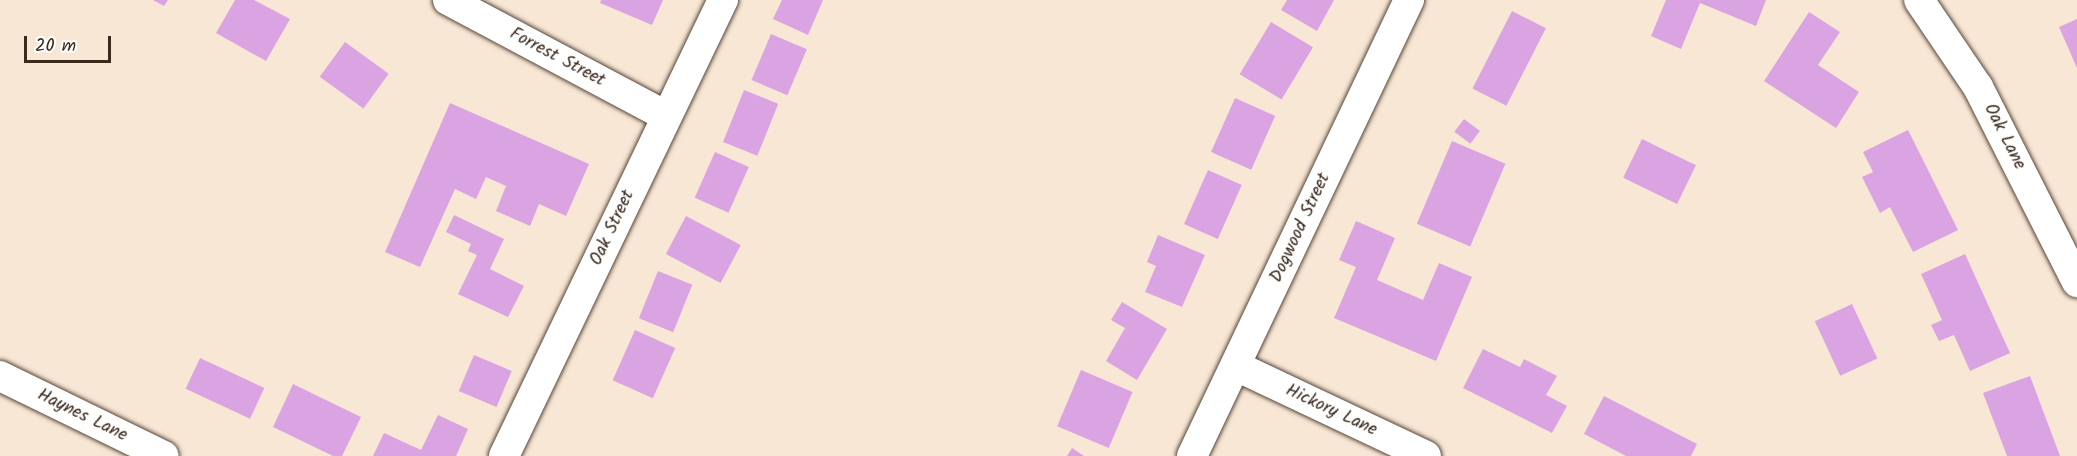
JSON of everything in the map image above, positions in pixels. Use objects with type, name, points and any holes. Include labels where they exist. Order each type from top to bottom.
[{"type":"street","name":"Forrest Street","points":[[448,0],[666,116]]},
{"type":"street","name":"Oak Street","points":[[504,456],[723,0]]},
{"type":"street","name":"Dogwood Street","points":[[1192,456],[1409,0]]},
{"type":"street","name":"Oak Lane","points":[[1919,0],[1988,104],[2077,282]]},
{"type":"street","name":"Hickory Lane","points":[[1236,366],[1426,456]]},
{"type":"street","name":"Haynes Lane","points":[[0,376],[164,456]]},
{"type":"building","points":[[153,0],[168,0],[164,6]]},
{"type":"building","points":[[235,0],[254,0],[290,19],[266,61],[216,33]]},
{"type":"building","points":[[601,0],[663,0],[652,25],[600,3]]},
{"type":"building","points":[[782,0],[823,0],[808,35],[773,19]]},
{"type":"building","points":[[1287,0],[1334,0],[1317,31],[1281,10]]},
{"type":"building","points":[[1666,0],[1766,0],[1756,26],[1700,3],[1681,49],[1651,36]]},
{"type":"building","points":[[1512,11],[1546,28],[1506,106],[1473,89]]},
{"type":"building","points":[[1809,12],[1840,32],[1818,65],[1859,92],[1836,128],[1764,81]]},
{"type":"building","points":[[2077,19],[2077,68],[2059,27]]},
{"type":"building","points":[[1271,22],[1313,47],[1282,100],[1240,74]]},
{"type":"building","points":[[771,34],[807,49],[787,95],[751,80]]},
{"type":"building","points":[[345,42],[389,74],[363,109],[320,77]]},
{"type":"building","points":[[744,90],[778,104],[757,156],[723,142]]},
{"type":"building","points":[[1235,98],[1275,116],[1251,170],[1211,152]]},
{"type":"building","points":[[450,103],[589,164],[566,216],[539,204],[530,226],[496,211],[506,186],[486,177],[476,199],[455,189],[420,267],[385,252]]},
{"type":"building","points":[[1464,119],[1480,131],[1470,144],[1454,132]]},
{"type":"building","points":[[1908,130],[1958,230],[1913,252],[1890,207],[1880,213],[1862,177],[1873,172],[1863,152]]},
{"type":"building","points":[[1642,139],[1696,165],[1677,204],[1623,178]]},
{"type":"building","points":[[1452,141],[1505,164],[1470,247],[1417,224]]},
{"type":"building","points":[[715,152],[749,167],[728,213],[695,198]]},
{"type":"building","points":[[1208,170],[1242,185],[1218,239],[1184,224]]},
{"type":"building","points":[[454,215],[504,239],[490,269],[524,286],[508,317],[458,294],[477,255],[468,251],[471,244],[446,232]]},
{"type":"building","points":[[686,216],[741,245],[721,283],[666,254]]},
{"type":"building","points":[[1356,221],[1395,238],[1377,280],[1423,300],[1439,263],[1472,277],[1436,361],[1334,318],[1356,267],[1339,260]]},
{"type":"building","points":[[1158,235],[1205,255],[1182,307],[1145,292],[1156,266],[1147,262]]},
{"type":"building","points":[[1965,254],[2010,353],[1970,371],[1954,335],[1939,341],[1931,325],[1942,320],[1921,274]]},
{"type":"building","points":[[658,271],[692,285],[673,332],[639,318]]},
{"type":"building","points":[[1122,302],[1167,329],[1137,380],[1106,361],[1125,328],[1111,320]]},
{"type":"building","points":[[1852,304],[1877,358],[1840,376],[1815,321]]},
{"type":"building","points":[[635,330],[675,348],[653,398],[613,380]]},
{"type":"building","points":[[1483,349],[1520,367],[1524,359],[1557,376],[1546,395],[1567,406],[1552,433],[1463,388]]},
{"type":"building","points":[[474,355],[512,371],[497,407],[459,391]]},
{"type":"building","points":[[200,358],[264,388],[250,419],[186,389]]},
{"type":"building","points":[[1081,370],[1133,392],[1109,448],[1057,426]]},
{"type":"building","points":[[2030,376],[2060,456],[2007,456],[1983,393]]},
{"type":"building","points":[[293,384],[361,417],[342,456],[333,456],[273,427]]},
{"type":"building","points":[[1604,396],[1697,444],[1691,456],[1626,456],[1584,434]]},
{"type":"building","points":[[438,415],[468,429],[456,456],[373,456],[384,433],[421,450]]},
{"type":"building","points":[[1072,448],[1084,456],[1067,456]]}]
